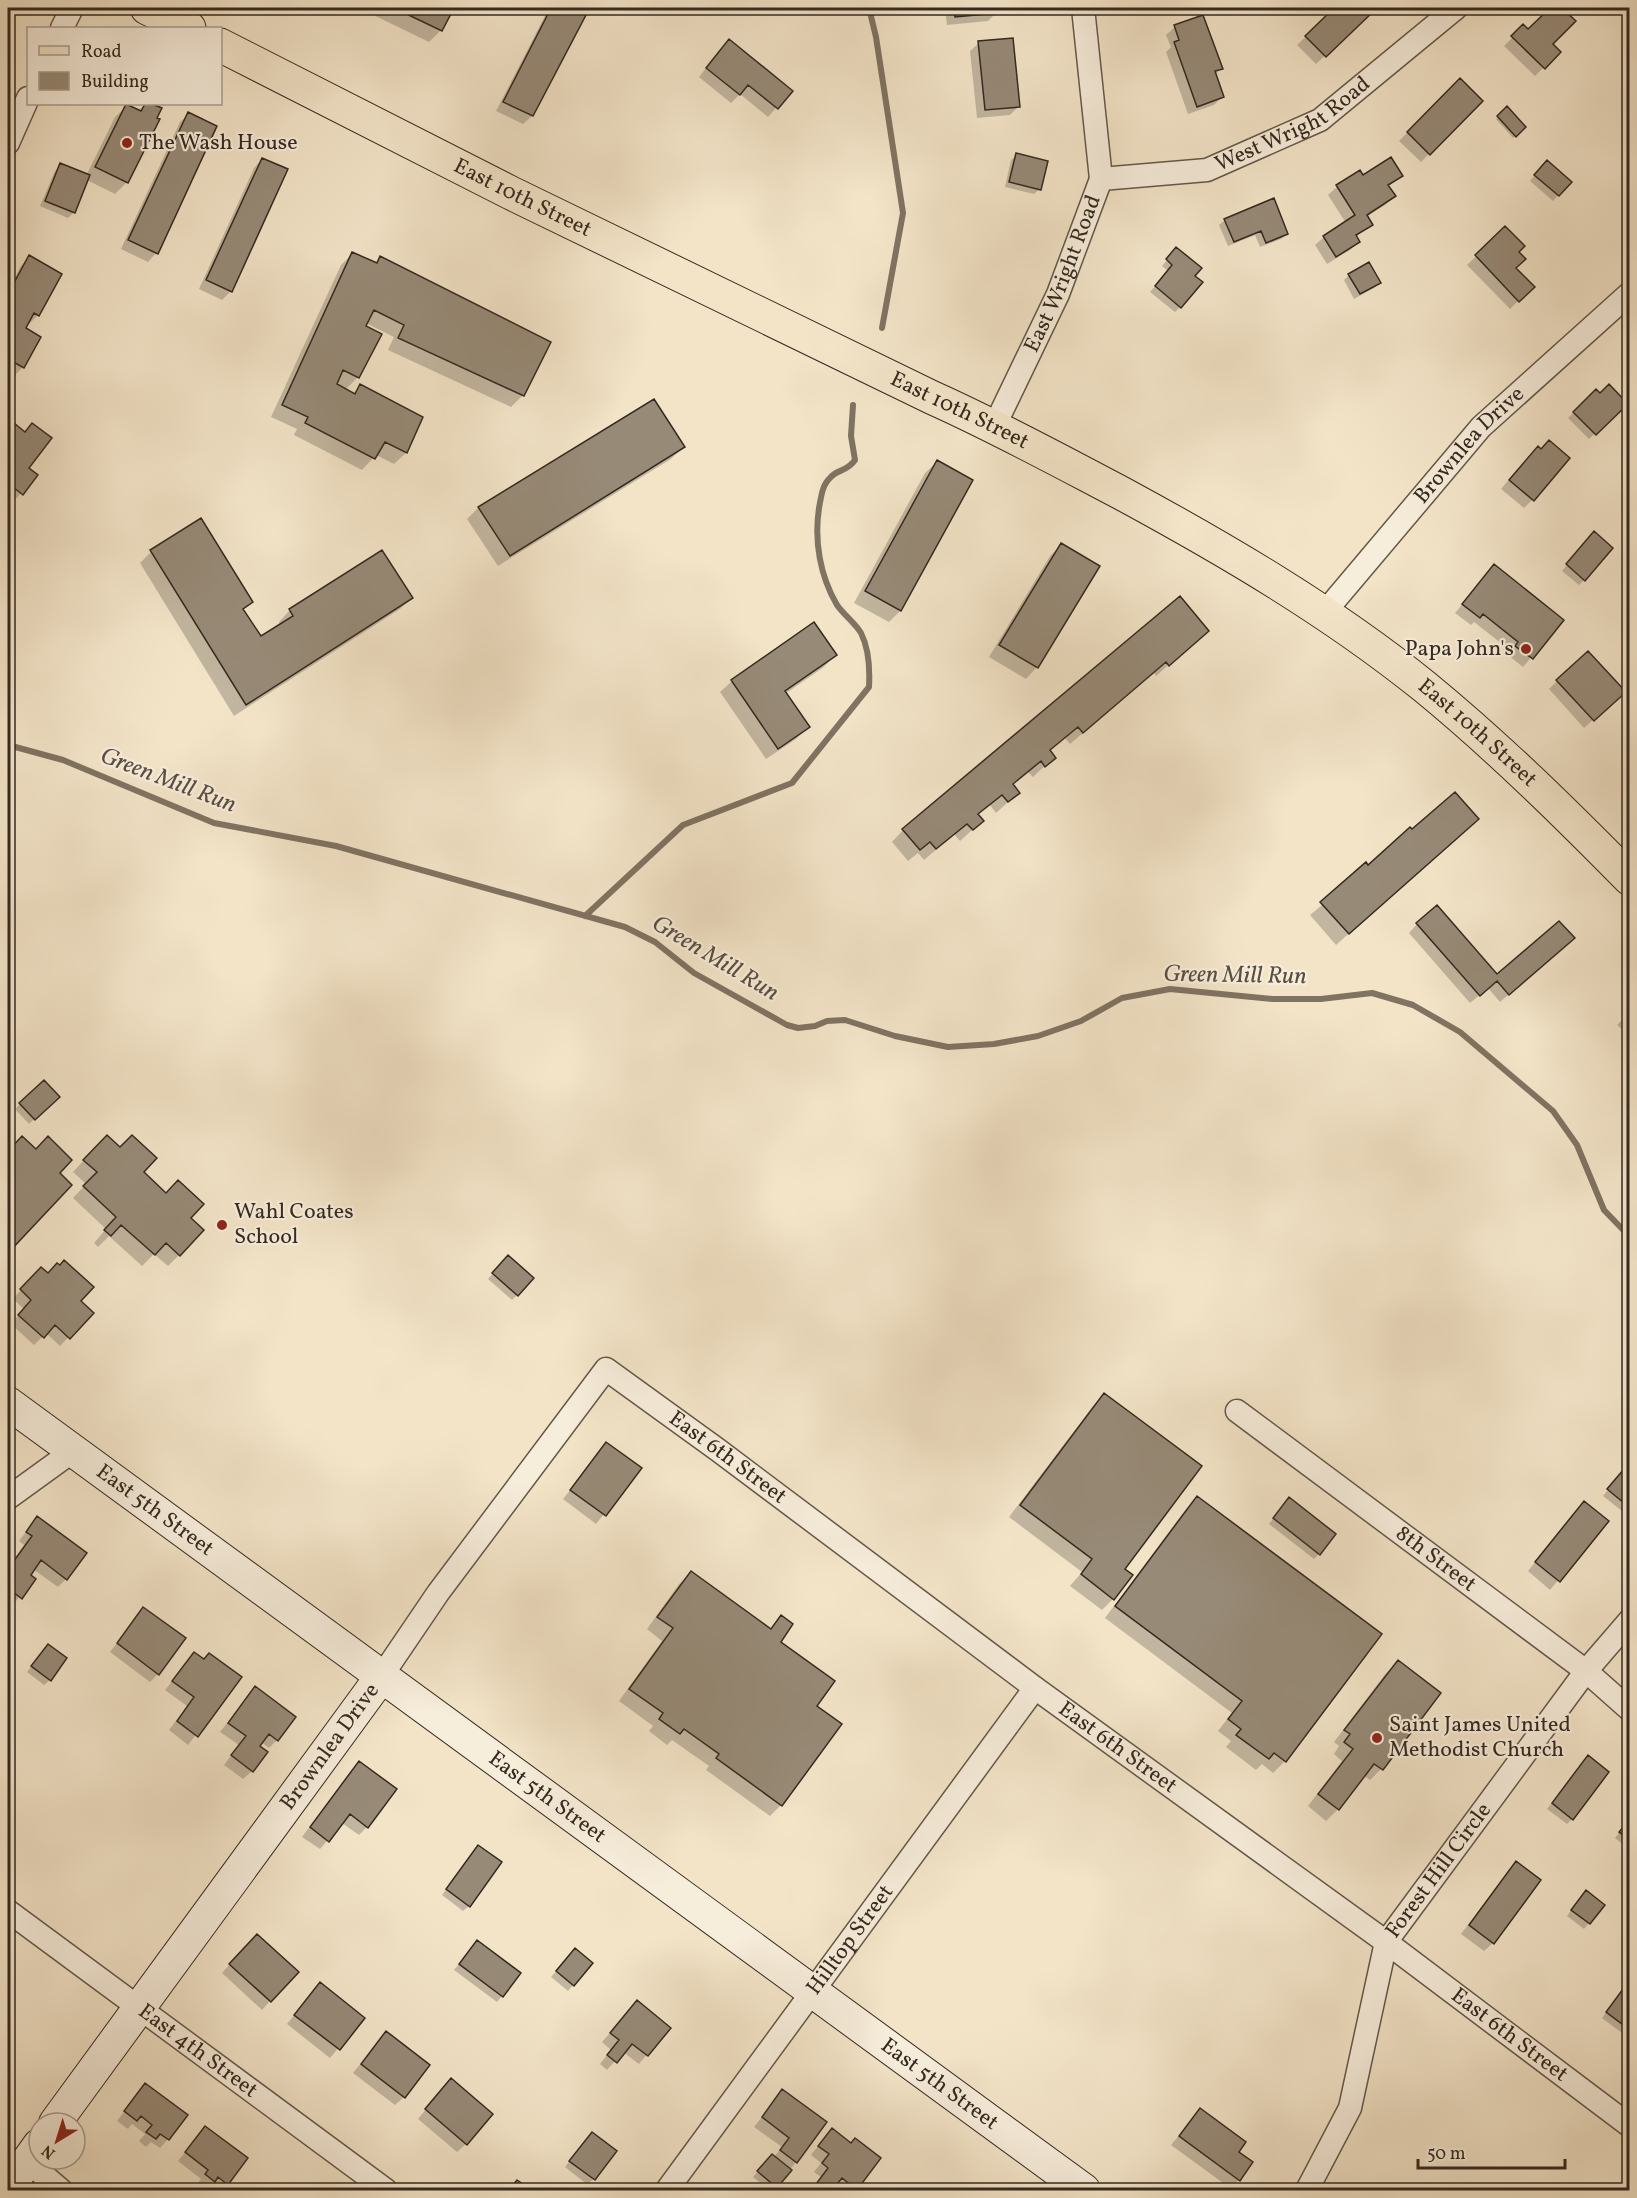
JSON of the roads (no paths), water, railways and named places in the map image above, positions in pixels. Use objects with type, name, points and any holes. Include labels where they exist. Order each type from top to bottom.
[{"type":"main road","points":[[147,8],[187,27]]},
{"type":"main road","name":"East 10th Street","points":[[222,46],[640,256],[995,425],[1222,550],[1324,614],[1423,686],[1545,793],[1629,879]]},
{"type":"main road","name":"East 5th Street","points":[[8,1403],[1084,2190]]},
{"type":"main road","name":"Brownlea Drive","points":[[64,2111],[381,1677]]},
{"type":"main road","points":[[8,2188],[27,2161]]},
{"type":"street","points":[[62,27],[72,8]]},
{"type":"street","name":"East Wright Road","points":[[995,425],[1058,294],[1101,179],[1083,8]]},
{"type":"street","name":"West Wright Road","points":[[1101,179],[1207,170],[1320,120],[1453,8]]},
{"type":"street","points":[[8,143],[27,100]]},
{"type":"street","name":"Brownlea Drive","points":[[1324,614],[1481,427],[1629,293]]},
{"type":"street","name":"Brownlea Drive","points":[[381,1677],[438,1593],[606,1369]]},
{"type":"street","name":"East 6th Street","points":[[606,1369],[718,1450],[1035,1688],[1386,1942],[1629,2126]]},
{"type":"street","name":"8th Street","points":[[1237,1412],[1586,1671],[1629,1710]]},
{"type":"street","points":[[8,1498],[73,1451]]},
{"type":"street","name":"Forest Hill Circle","points":[[1307,2190],[1350,2108],[1386,1942],[1586,1671],[1629,1620]]},
{"type":"street","name":"Hilltop Street","points":[[667,2190],[1035,1688]]},
{"type":"street","name":"East 4th Street","points":[[8,1911],[386,2190]]},
{"type":"street","points":[[47,2171],[61,2190]]},
{"type":"waterway","points":[[869,8],[876,37],[903,213],[882,328]]},
{"type":"waterway","points":[[585,916],[683,825],[792,783],[869,687],[868,659],[864,639],[859,629],[837,605],[831,594],[820,558],[817,533],[821,496],[827,481],[833,475],[849,467],[855,460],[851,436],[853,405]]},
{"type":"waterway","name":"Green Mill Run","points":[[8,745],[63,760],[214,823],[336,846],[625,927],[655,942],[694,973],[787,1025],[798,1028],[815,1026],[827,1021],[845,1020],[895,1036],[948,1047],[994,1044],[1038,1036],[1081,1021],[1122,998],[1170,989],[1273,999],[1321,999],[1372,993],[1413,1005],[1460,1032],[1553,1111],[1577,1145],[1604,1210],[1630,1237]]},
{"type":"place","name":"The Wash House","points":[[127,143]]},
{"type":"place","name":"Papa John's","points":[[1526,649]]},
{"type":"place","name":"Wahl Coates School","points":[[222,1225]]},
{"type":"place","name":"Saint James United Methodist Church","points":[[1377,1738]]}]
